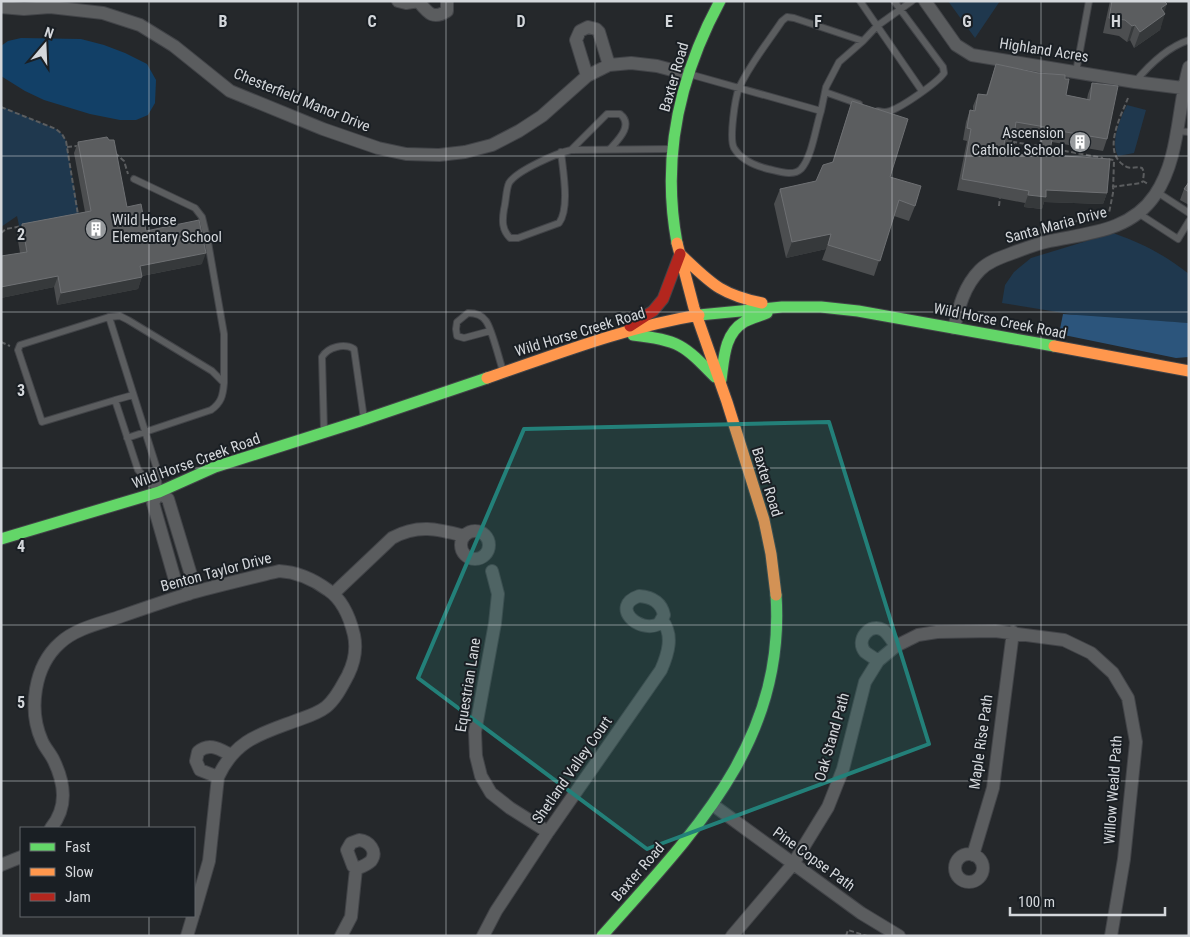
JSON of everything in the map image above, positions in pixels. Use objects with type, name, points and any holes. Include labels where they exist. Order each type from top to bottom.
[{"type":"main road","name":"Baxter Road","points":[[602,936],[713,805],[740,760],[758,724],[772,678],[778,617],[773,568],[766,527],[721,383],[696,316],[676,239],[671,196],[672,149],[680,100],[687,74],[700,40],[720,1]]},
{"type":"main road","points":[[620,333],[653,311],[662,299],[680,254],[721,291],[737,297],[782,307]]},
{"type":"main road","points":[[721,383],[726,344],[734,332],[744,322],[782,307]]},
{"type":"main road","name":"Wild Horse Creek Road","points":[[1,539],[159,492],[214,467],[364,420],[620,333],[721,312],[782,307],[858,311],[1189,371]]},
{"type":"main road","points":[[620,333],[660,338],[676,343],[688,349],[721,383]]},
{"type":"street","points":[[398,1],[406,3],[419,1],[427,12],[437,15],[447,10],[448,1]]},
{"type":"street","name":"Highland Acres","points":[[925,1],[956,45],[972,54],[1135,82],[1186,84]]},
{"type":"street","name":"Chesterfield Manor Drive","points":[[1,7],[24,9],[50,4],[102,13],[140,26],[174,46],[230,90],[323,129],[378,148],[406,154],[438,155],[465,152],[492,145],[519,132],[542,116],[587,76],[609,65],[631,63],[657,66],[687,74]]},
{"type":"street","points":[[587,76],[576,40],[578,33],[585,29],[592,28],[599,32],[609,65]]},
{"type":"street","name":"Santa Maria Drive","points":[[954,328],[962,298],[968,285],[980,270],[991,262],[1039,244],[1107,230],[1130,220],[1145,208],[1154,189],[1166,175],[1183,131],[1183,101],[1189,68]]},
{"type":"street","points":[[159,492],[153,503],[175,580],[188,589]]},
{"type":"street","points":[[334,593],[392,538],[403,532],[424,528],[464,536]]},
{"type":"street","points":[[476,531],[485,534],[490,547],[489,564],[466,556],[461,544],[464,536],[476,531]]},
{"type":"street","name":"Equestrian Lane","points":[[489,564],[498,588],[498,594],[495,623],[475,732],[476,756],[481,776],[491,793],[510,808],[548,832]]},
{"type":"street","name":"Benton Taylor Drive","points":[[52,827],[56,822],[62,806],[64,791],[53,759],[42,741],[36,721],[34,702],[40,677],[50,653],[61,642],[75,633],[188,589],[279,571],[293,572],[318,582],[334,593],[350,619],[355,642],[352,667],[342,686],[328,705],[317,713],[263,733],[240,746],[231,755],[218,777],[208,861],[195,908]]},
{"type":"street","name":"Shetland Valley Court","points":[[483,936],[496,911],[548,832],[661,670],[666,659],[669,642],[668,627],[662,620]]},
{"type":"street","points":[[878,661],[863,648],[862,638],[868,630],[873,628],[882,629],[896,646]]},
{"type":"street","name":"Oak Stand Path","points":[[732,936],[793,864],[828,807],[843,769],[865,682],[878,661],[896,646],[918,635],[937,632],[1013,632]]},
{"type":"street","name":"Maple Rise Path","points":[[973,855],[992,788],[1013,632]]},
{"type":"street","name":"Willow Weald Path","points":[[1013,632],[1064,640],[1091,653],[1113,673],[1128,698],[1136,742],[1124,859],[1111,936]]},
{"type":"street","points":[[218,777],[200,770],[196,762],[198,752],[206,746],[210,746],[231,755]]},
{"type":"street","name":"Pine Copse Path","points":[[713,805],[793,864],[899,936]]},
{"type":"street","points":[[1,865],[20,857]]},
{"type":"street","points":[[341,936],[351,917],[356,869]]},
{"type":"street","name":"Benton Taylor Drive","points":[[187,936],[192,917]]},
{"type":"lane","points":[[860,1],[922,91]]},
{"type":"lane","points":[[874,110],[891,111],[940,79],[944,73],[943,67],[894,1]]},
{"type":"lane","points":[[863,41],[787,17],[782,21],[739,89],[733,116],[732,146],[741,156],[759,166],[794,173],[800,170],[808,156],[825,92],[839,62],[863,41],[877,26],[912,1]]},
{"type":"lane","points":[[1076,72],[1089,1]]},
{"type":"lane","points":[[1135,82],[1146,68],[1161,56],[1189,40]]},
{"type":"lane","points":[[687,74],[820,111]]},
{"type":"lane","points":[[825,92],[866,107]]},
{"type":"lane","points":[[571,150],[607,114],[620,114],[624,117],[625,128],[610,149]]},
{"type":"lane","points":[[561,152],[565,208],[562,218],[558,223],[518,238],[510,238],[505,233],[503,226],[508,184],[515,176],[561,152],[571,150],[672,149]]},
{"type":"lane","points":[[127,438],[211,410],[218,405],[222,397],[224,383],[224,334],[202,217],[195,208],[134,179]]},
{"type":"lane","points":[[1154,189],[1189,213]]},
{"type":"lane","points":[[1138,213],[1178,239],[1189,221]]},
{"type":"lane","points":[[490,331],[464,338],[457,336],[457,322],[462,317],[474,313],[486,320],[490,331],[503,372]]},
{"type":"lane","points":[[133,395],[42,422],[18,350],[20,345],[109,317],[120,316],[212,371],[224,383]]},
{"type":"lane","points":[[109,317],[157,470],[159,492]]},
{"type":"lane","points":[[324,433],[322,357],[325,352],[340,346],[345,345],[354,349],[364,420]]},
{"type":"lane","points":[[115,400],[138,470],[159,492]]},
{"type":"path","points":[[1045,229],[1109,213],[1115,154],[1115,134],[1119,118],[1128,98]]},
{"type":"path","points":[[1,107],[56,129],[62,134],[67,147],[79,215],[74,216]]},
{"type":"path","points":[[1002,161],[1005,148],[1013,149],[1014,142],[1114,160]]},
{"type":"path","points":[[67,147],[76,146]]},
{"type":"path","points":[[112,150],[124,161],[128,174],[134,179]]},
{"type":"path","points":[[1115,154],[1126,167],[1142,168],[1144,172],[1143,181]]},
{"type":"path","points":[[1143,181],[1154,189]]},
{"type":"path","points":[[1112,187],[1141,183],[1143,181]]},
{"type":"path","points":[[999,206],[1000,191]]},
{"type":"path","points":[[1,233],[6,229],[24,226]]},
{"type":"path","points":[[846,936],[848,930],[868,936]]},
{"type":"highlighted area","points":[[829,422],[929,744],[647,849],[418,678],[524,429]]},
{"type":"shaded area","points":[[948,1],[1000,1],[975,38]]},
{"type":"shaded area","points":[[21,38],[81,39],[125,53],[147,64],[156,80],[155,103],[148,115],[136,120],[120,120],[90,114],[44,100],[25,91],[1,76],[1,46],[8,41]]},
{"type":"shaded area","points":[[1127,105],[1146,110],[1134,153],[1118,156],[1115,137]]},
{"type":"shaded area","points":[[1,106],[56,129],[62,134],[66,141],[79,215],[21,235],[17,216],[1,227]]},
{"type":"shaded area","points":[[1113,233],[1153,250],[1189,274],[1189,323],[1088,317],[1002,303],[1005,285],[1014,272],[1031,258]]},
{"type":"shaded area","points":[[1063,314],[1189,323],[1189,357],[1176,358],[1059,334]]},
{"type":"building","points":[[1112,1],[1164,1],[1167,4],[1161,8],[1165,14],[1140,32],[1135,25],[1132,26],[1125,20],[1109,18]]},
{"type":"building","name":"Ascension Catholic School","points":[[996,64],[1038,73],[1065,75],[1065,79],[1069,79],[1066,95],[1090,100],[1092,83],[1118,86],[1107,139],[1054,130],[1049,155],[1110,159],[1107,193],[1046,190],[1046,197],[1028,195],[1029,191],[962,179],[971,129],[967,128],[970,110],[975,111],[978,94],[987,95]],"holes":[[[1016,122],[1045,127],[1039,154],[1002,155],[1006,134],[1014,136]]]},
{"type":"building","points":[[852,101],[908,119],[890,177],[921,186],[915,206],[899,200],[880,261],[828,245],[831,234],[792,242],[780,189],[816,181],[823,165],[833,162]]},
{"type":"building","name":"Wild Horse Elementary School","points":[[107,137],[109,140],[114,140],[127,207],[141,204],[146,231],[199,220],[206,253],[140,266],[142,277],[61,293],[58,276],[1,287],[1,256],[27,252],[22,224],[91,211],[78,142]]},
{"type":"building","points":[[1189,182],[1189,192],[1184,189]]},
{"type":"traffic: fast","points":[[677,243],[671,180],[677,118],[684,88],[694,59],[720,1]]},
{"type":"traffic: fast","points":[[699,315],[782,307],[821,307],[858,311],[1054,346]]},
{"type":"traffic: fast","points":[[721,380],[724,356],[732,333],[744,322],[767,313]]},
{"type":"traffic: fast","points":[[633,335],[661,339],[680,346],[696,358],[715,377]]},
{"type":"traffic: fast","points":[[1,539],[159,492],[215,467],[487,378]]},
{"type":"traffic: fast","points":[[602,936],[669,860],[699,822],[726,783],[749,741],[766,696],[775,648],[776,595]]},
{"type":"traffic: slow","points":[[677,243],[694,308],[727,402],[764,520],[771,554],[776,595]]},
{"type":"traffic: slow","points":[[680,254],[716,286],[735,296],[762,303]]},
{"type":"traffic: slow","points":[[487,378],[618,334],[699,315]]},
{"type":"traffic: slow","points":[[1054,346],[1189,371]]},
{"type":"traffic: jam","points":[[630,326],[653,311],[663,299],[680,254]]},
{"type":"place","name":"Ascension Catholic School","points":[[1080,142]]},
{"type":"place","name":"Wild Horse Elementary School","points":[[96,229]]}]
